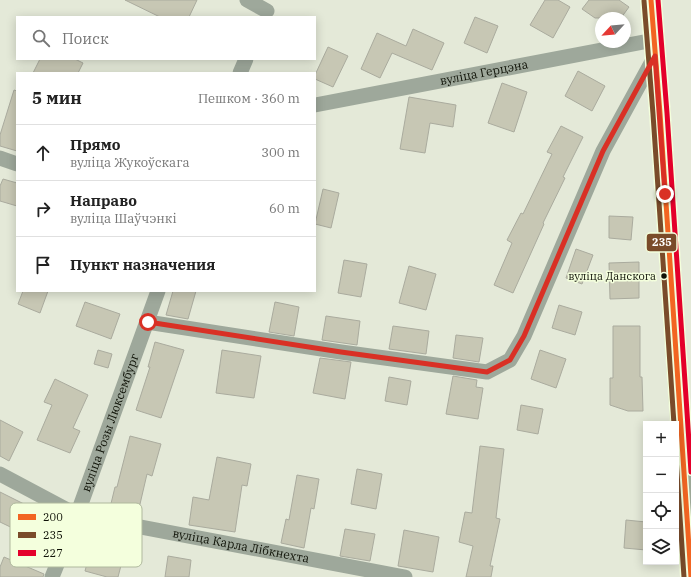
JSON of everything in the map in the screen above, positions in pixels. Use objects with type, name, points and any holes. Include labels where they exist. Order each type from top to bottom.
[{"type":"main road","points":[[651,0],[660,113],[690,577]]},
{"type":"street","points":[[247,0],[268,9]]},
{"type":"street","points":[[148,322],[341,352],[487,372],[510,360],[524,336],[603,151],[654,48]]},
{"type":"street","name":"вуліца Герцэна","points":[[316,105],[654,48]]},
{"type":"street","points":[[240,72],[246,60]]},
{"type":"street","points":[[0,158],[16,164]]},
{"type":"street","name":"вуліца Розы Люксембург","points":[[81,503],[158,292]]},
{"type":"street","name":"вуліца Карла Лібкнехта","points":[[0,474],[54,503]]},
{"type":"street","name":"вуліца Карла Лібкнехта","points":[[142,527],[405,577]]},
{"type":"street","name":"вуліца Розы Люксембург","points":[[52,577],[56,567]]},
{"type":"building","points":[[125,0],[197,0],[189,16],[158,16]]},
{"type":"building","points":[[545,0],[558,0],[570,7],[553,38],[530,25]]},
{"type":"building","points":[[589,0],[619,0],[629,7],[625,12],[595,12],[595,18],[582,9]]},
{"type":"building","points":[[475,17],[498,26],[487,53],[464,43]]},
{"type":"building","points":[[413,29],[444,43],[432,70],[392,53],[380,78],[361,69],[377,33],[406,46]]},
{"type":"building","points":[[328,47],[348,56],[333,87],[316,79],[316,73]]},
{"type":"building","points":[[40,60],[77,60],[83,63],[78,72],[34,72]]},
{"type":"building","points":[[578,71],[605,86],[592,111],[565,96]]},
{"type":"building","points":[[502,83],[527,92],[514,132],[488,123]]},
{"type":"building","points":[[14,90],[16,91],[16,151],[0,146],[0,135]]},
{"type":"building","points":[[409,97],[456,105],[453,127],[430,123],[425,153],[400,149]]},
{"type":"building","points":[[561,126],[583,137],[563,177],[565,178],[543,223],[544,224],[513,293],[494,285],[512,243],[507,240],[521,213],[523,214],[552,154],[547,152]]},
{"type":"building","points":[[3,179],[16,183],[16,206],[0,201],[0,186]]},
{"type":"building","points":[[323,189],[339,193],[331,228],[316,224]]},
{"type":"building","points":[[609,216],[633,217],[631,240],[609,238]]},
{"type":"building","points":[[576,249],[593,255],[582,284],[566,278]]},
{"type":"building","points":[[344,260],[367,264],[361,297],[338,293]]},
{"type":"building","points":[[639,262],[639,298],[610,299],[609,263]]},
{"type":"building","points":[[409,266],[436,274],[426,310],[399,303]]},
{"type":"building","points":[[23,292],[48,292],[40,313],[18,304]]},
{"type":"building","points":[[173,292],[196,292],[188,319],[166,315]]},
{"type":"building","points":[[85,302],[120,314],[111,339],[76,326]]},
{"type":"building","points":[[275,302],[299,307],[294,336],[269,332]]},
{"type":"building","points":[[559,305],[582,312],[575,335],[552,328]]},
{"type":"building","points":[[326,316],[360,321],[357,345],[322,340]]},
{"type":"building","points":[[393,326],[429,331],[426,354],[389,349]]},
{"type":"building","points":[[613,326],[640,326],[640,377],[642,377],[643,411],[628,411],[610,405],[610,378],[613,378]]},
{"type":"building","points":[[456,335],[483,338],[479,362],[453,358]]},
{"type":"building","points":[[155,342],[184,350],[161,418],[136,410],[150,367],[148,367]]},
{"type":"building","points":[[98,350],[112,354],[108,368],[94,364]]},
{"type":"building","points":[[222,350],[261,356],[254,398],[216,393]]},
{"type":"building","points":[[540,350],[566,359],[556,388],[531,379]]},
{"type":"building","points":[[320,358],[351,362],[345,399],[313,393]]},
{"type":"building","points":[[453,376],[477,380],[476,387],[483,388],[478,419],[446,414]]},
{"type":"building","points":[[389,377],[411,381],[407,405],[385,401]]},
{"type":"building","points":[[55,379],[88,395],[73,428],[80,431],[70,453],[37,440],[52,405],[44,402]]},
{"type":"building","points":[[521,405],[543,409],[538,434],[517,430]]},
{"type":"building","points":[[0,420],[23,432],[9,461],[0,456]]},
{"type":"building","points":[[130,436],[161,444],[152,476],[147,474],[140,503],[111,503],[115,487],[117,487]]},
{"type":"building","points":[[480,446],[504,449],[496,518],[500,519],[490,566],[493,566],[491,577],[466,577],[473,546],[459,542],[465,512],[472,513]]},
{"type":"building","points":[[217,457],[251,464],[247,486],[242,485],[235,532],[189,525],[193,497],[209,500]]},
{"type":"building","points":[[357,469],[382,474],[376,509],[351,504]]},
{"type":"building","points":[[297,475],[319,479],[314,509],[311,508],[304,548],[281,543],[286,519],[289,520]]},
{"type":"building","points":[[0,492],[22,503],[10,503],[10,527],[0,522]]},
{"type":"building","points":[[626,520],[643,522],[643,550],[624,548]]},
{"type":"building","points":[[345,529],[375,534],[370,561],[340,556]]},
{"type":"building","points":[[404,530],[439,537],[433,572],[398,566]]},
{"type":"building","points":[[168,556],[191,560],[189,577],[165,577]]},
{"type":"building","points":[[4,557],[10,560],[10,567],[28,567],[44,574],[43,577],[0,577],[0,567]]},
{"type":"building","points":[[86,567],[121,567],[118,577],[107,577],[85,571]]},
{"type":"transit line","name":"200","points":[[651,0],[691,577]]},
{"type":"transit line","name":"227","points":[[658,0],[691,472]]},
{"type":"transit line","name":"235","points":[[644,1],[674,421]]},
{"type":"transit line","name":"235","points":[[678,493],[684,577]]},
{"type":"place","name":"вуліца Данскога","points":[[664,276]]},
{"type":"route","points":[[148,322],[341,352],[487,372],[510,360],[524,336],[603,151],[655,56],[665,194]]}]
